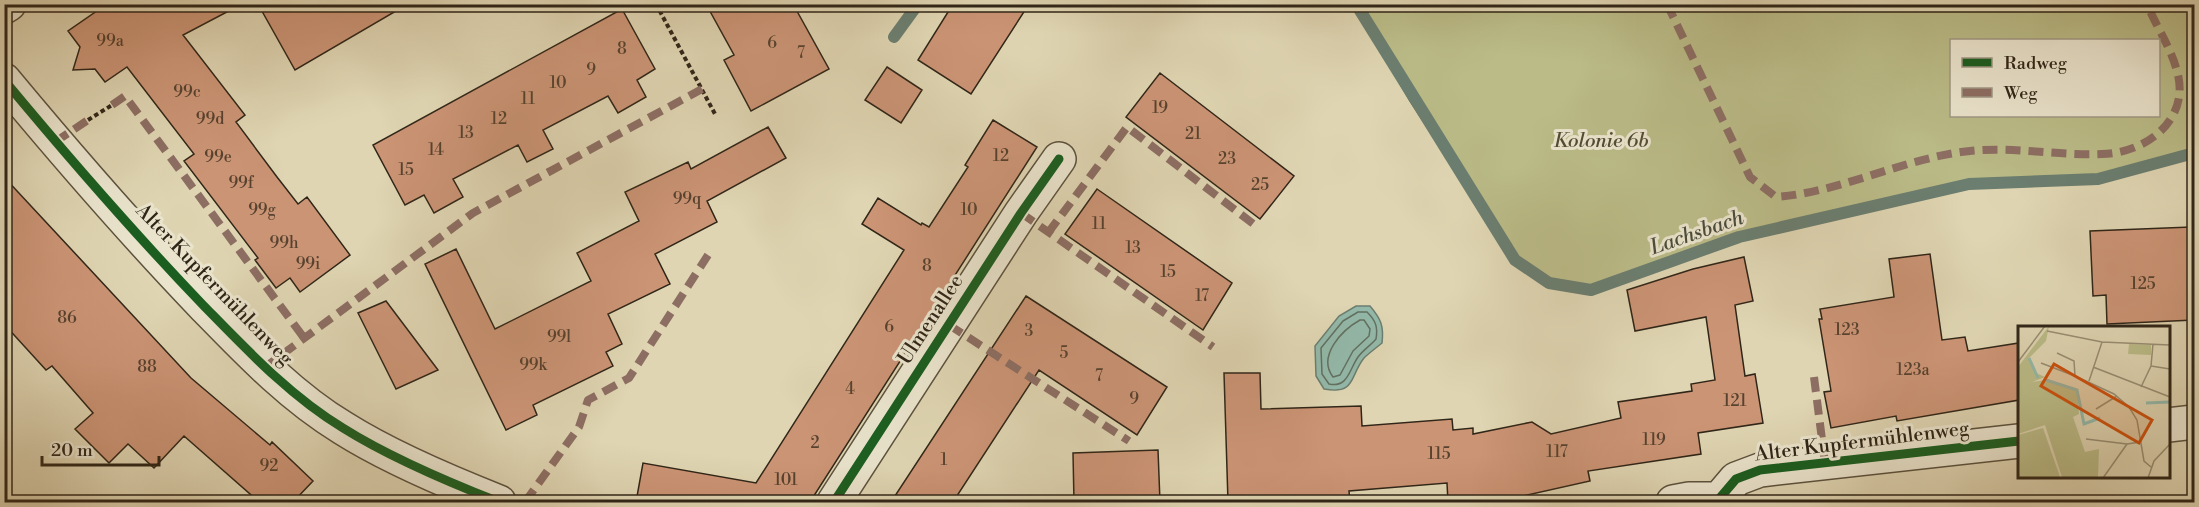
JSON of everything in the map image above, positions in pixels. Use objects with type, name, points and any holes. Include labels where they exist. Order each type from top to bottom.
[{"type":"street","points":[[4,8],[9,4]]},
{"type":"street","name":"Alter Kupfermühlenweg","points":[[4,80],[55,142],[173,273],[264,368],[342,428],[450,483],[499,502]]},
{"type":"street","name":"Ulmenallee","points":[[834,502],[1021,213],[1059,159]]},
{"type":"street","points":[[2169,425],[2194,422]]},
{"type":"street","name":"Alter Kupfermühlenweg","points":[[1672,502],[1689,499],[1722,501],[1736,479],[1760,470],[2018,441]]},
{"type":"path","points":[[656,4],[715,114]]},
{"type":"path","points":[[88,120],[112,105]]},
{"type":"green space","name":"Kolonie 6b","points":[[1354,5],[2194,5],[2194,146],[2180,155],[2098,179],[1969,184],[1739,237],[1591,290],[1549,283],[1515,260],[1410,101]]},
{"type":"water","points":[[1356,306],[1370,306],[1377,315],[1383,332],[1382,343],[1364,358],[1347,387],[1334,390],[1324,389],[1316,376],[1315,346],[1339,316]]},
{"type":"building","points":[[107,4],[242,4],[183,35],[245,115],[236,122],[277,177],[298,204],[307,197],[350,255],[300,292],[290,278],[276,288],[255,260],[258,258],[184,161],[194,154],[127,67],[105,82],[95,69],[73,70],[80,47],[68,31]]},
{"type":"building","points":[[258,4],[408,4],[295,70]]},
{"type":"building","points":[[706,4],[793,4],[829,69],[751,111],[724,60],[734,55]]},
{"type":"building","points":[[953,4],[1029,4],[971,94],[918,60]]},
{"type":"building","points":[[622,9],[655,69],[637,80],[646,97],[618,113],[608,96],[543,130],[553,149],[527,162],[518,145],[453,179],[463,197],[434,213],[424,195],[405,205],[373,145]]},
{"type":"building","points":[[887,67],[922,90],[901,123],[865,100]]},
{"type":"building","points":[[1160,73],[1294,176],[1260,219],[1126,117]]},
{"type":"building","points":[[993,120],[1037,147],[810,502],[636,502],[643,463],[756,483],[904,250],[862,224],[878,198],[921,225],[922,223],[929,227],[968,167],[965,165]]},
{"type":"building","points":[[768,127],[786,158],[707,201],[717,222],[655,254],[670,284],[608,314],[622,344],[606,352],[613,366],[533,405],[537,415],[506,430],[425,264],[456,249],[495,329],[591,281],[577,253],[639,221],[625,192],[688,162],[691,169]]},
{"type":"building","points":[[4,177],[191,378],[270,445],[272,442],[313,481],[293,502],[259,502],[184,436],[154,468],[128,444],[109,463],[75,429],[93,413],[52,366],[46,370],[4,324]]},
{"type":"building","points":[[1097,189],[1232,283],[1203,330],[1065,234]]},
{"type":"building","points":[[2191,227],[2194,320],[2107,324],[2106,295],[2093,296],[2090,231]]},
{"type":"building","points":[[1930,254],[1942,340],[1965,337],[1968,351],[2018,343],[2018,400],[1897,421],[1896,416],[1831,428],[1824,392],[1831,391],[1819,319],[1822,319],[1820,309],[1894,297],[1889,259]]},
{"type":"building","points":[[1744,257],[1753,301],[1735,305],[1745,376],[1755,374],[1763,423],[1698,433],[1701,454],[1588,471],[1590,481],[1514,498],[1514,502],[1448,502],[1447,483],[1349,491],[1350,502],[1228,502],[1224,373],[1260,373],[1261,409],[1361,406],[1362,426],[1452,419],[1453,430],[1473,428],[1473,434],[1532,422],[1551,434],[1621,418],[1618,402],[1692,391],[1691,384],[1715,380],[1706,317],[1635,331],[1627,290],[1693,269]]},
{"type":"building","points":[[1026,296],[1167,387],[1137,435],[1039,370],[953,502],[891,502]]},
{"type":"building","points":[[386,301],[438,370],[396,389],[358,313]]},
{"type":"building","points":[[1158,450],[1160,502],[1074,502],[1073,453]]},
{"type":"waterway","name":"Lachsbach","points":[[894,37],[918,4]]},
{"type":"waterway","name":"Lachsbach","points":[[1356,4],[1515,260],[1549,283],[1591,290],[1739,237],[1969,184],[2098,179],[2194,153]]},
{"type":"marked path","points":[[4,7],[9,4]]},
{"type":"marked path","points":[[1667,4],[1750,177],[1776,197],[1823,189],[1915,162],[1961,152],[2014,150],[2102,154],[2119,152],[2149,140],[2162,130],[2171,118],[2178,104],[2180,88],[2174,62],[2147,4]]},
{"type":"marked path","points":[[264,368],[473,213],[702,89]]},
{"type":"marked path","points":[[112,105],[125,96],[304,338]]},
{"type":"marked path","points":[[55,142],[88,120]]},
{"type":"marked path","points":[[1048,233],[1127,127],[1256,226]]},
{"type":"marked path","points":[[1021,213],[1213,347]]},
{"type":"marked path","points":[[525,502],[579,427],[588,400],[629,378],[708,255]]},
{"type":"marked path","points":[[949,325],[1129,441]]},
{"type":"marked path","points":[[1814,377],[1825,463]]},
{"type":"cycle path","points":[[4,80],[152,250],[203,305],[287,387],[343,428],[380,449],[499,502]]},
{"type":"cycle path","points":[[834,502],[1021,213],[1059,159]]},
{"type":"cycle path","points":[[1719,499],[1736,479],[1760,470],[2018,441]]}]
